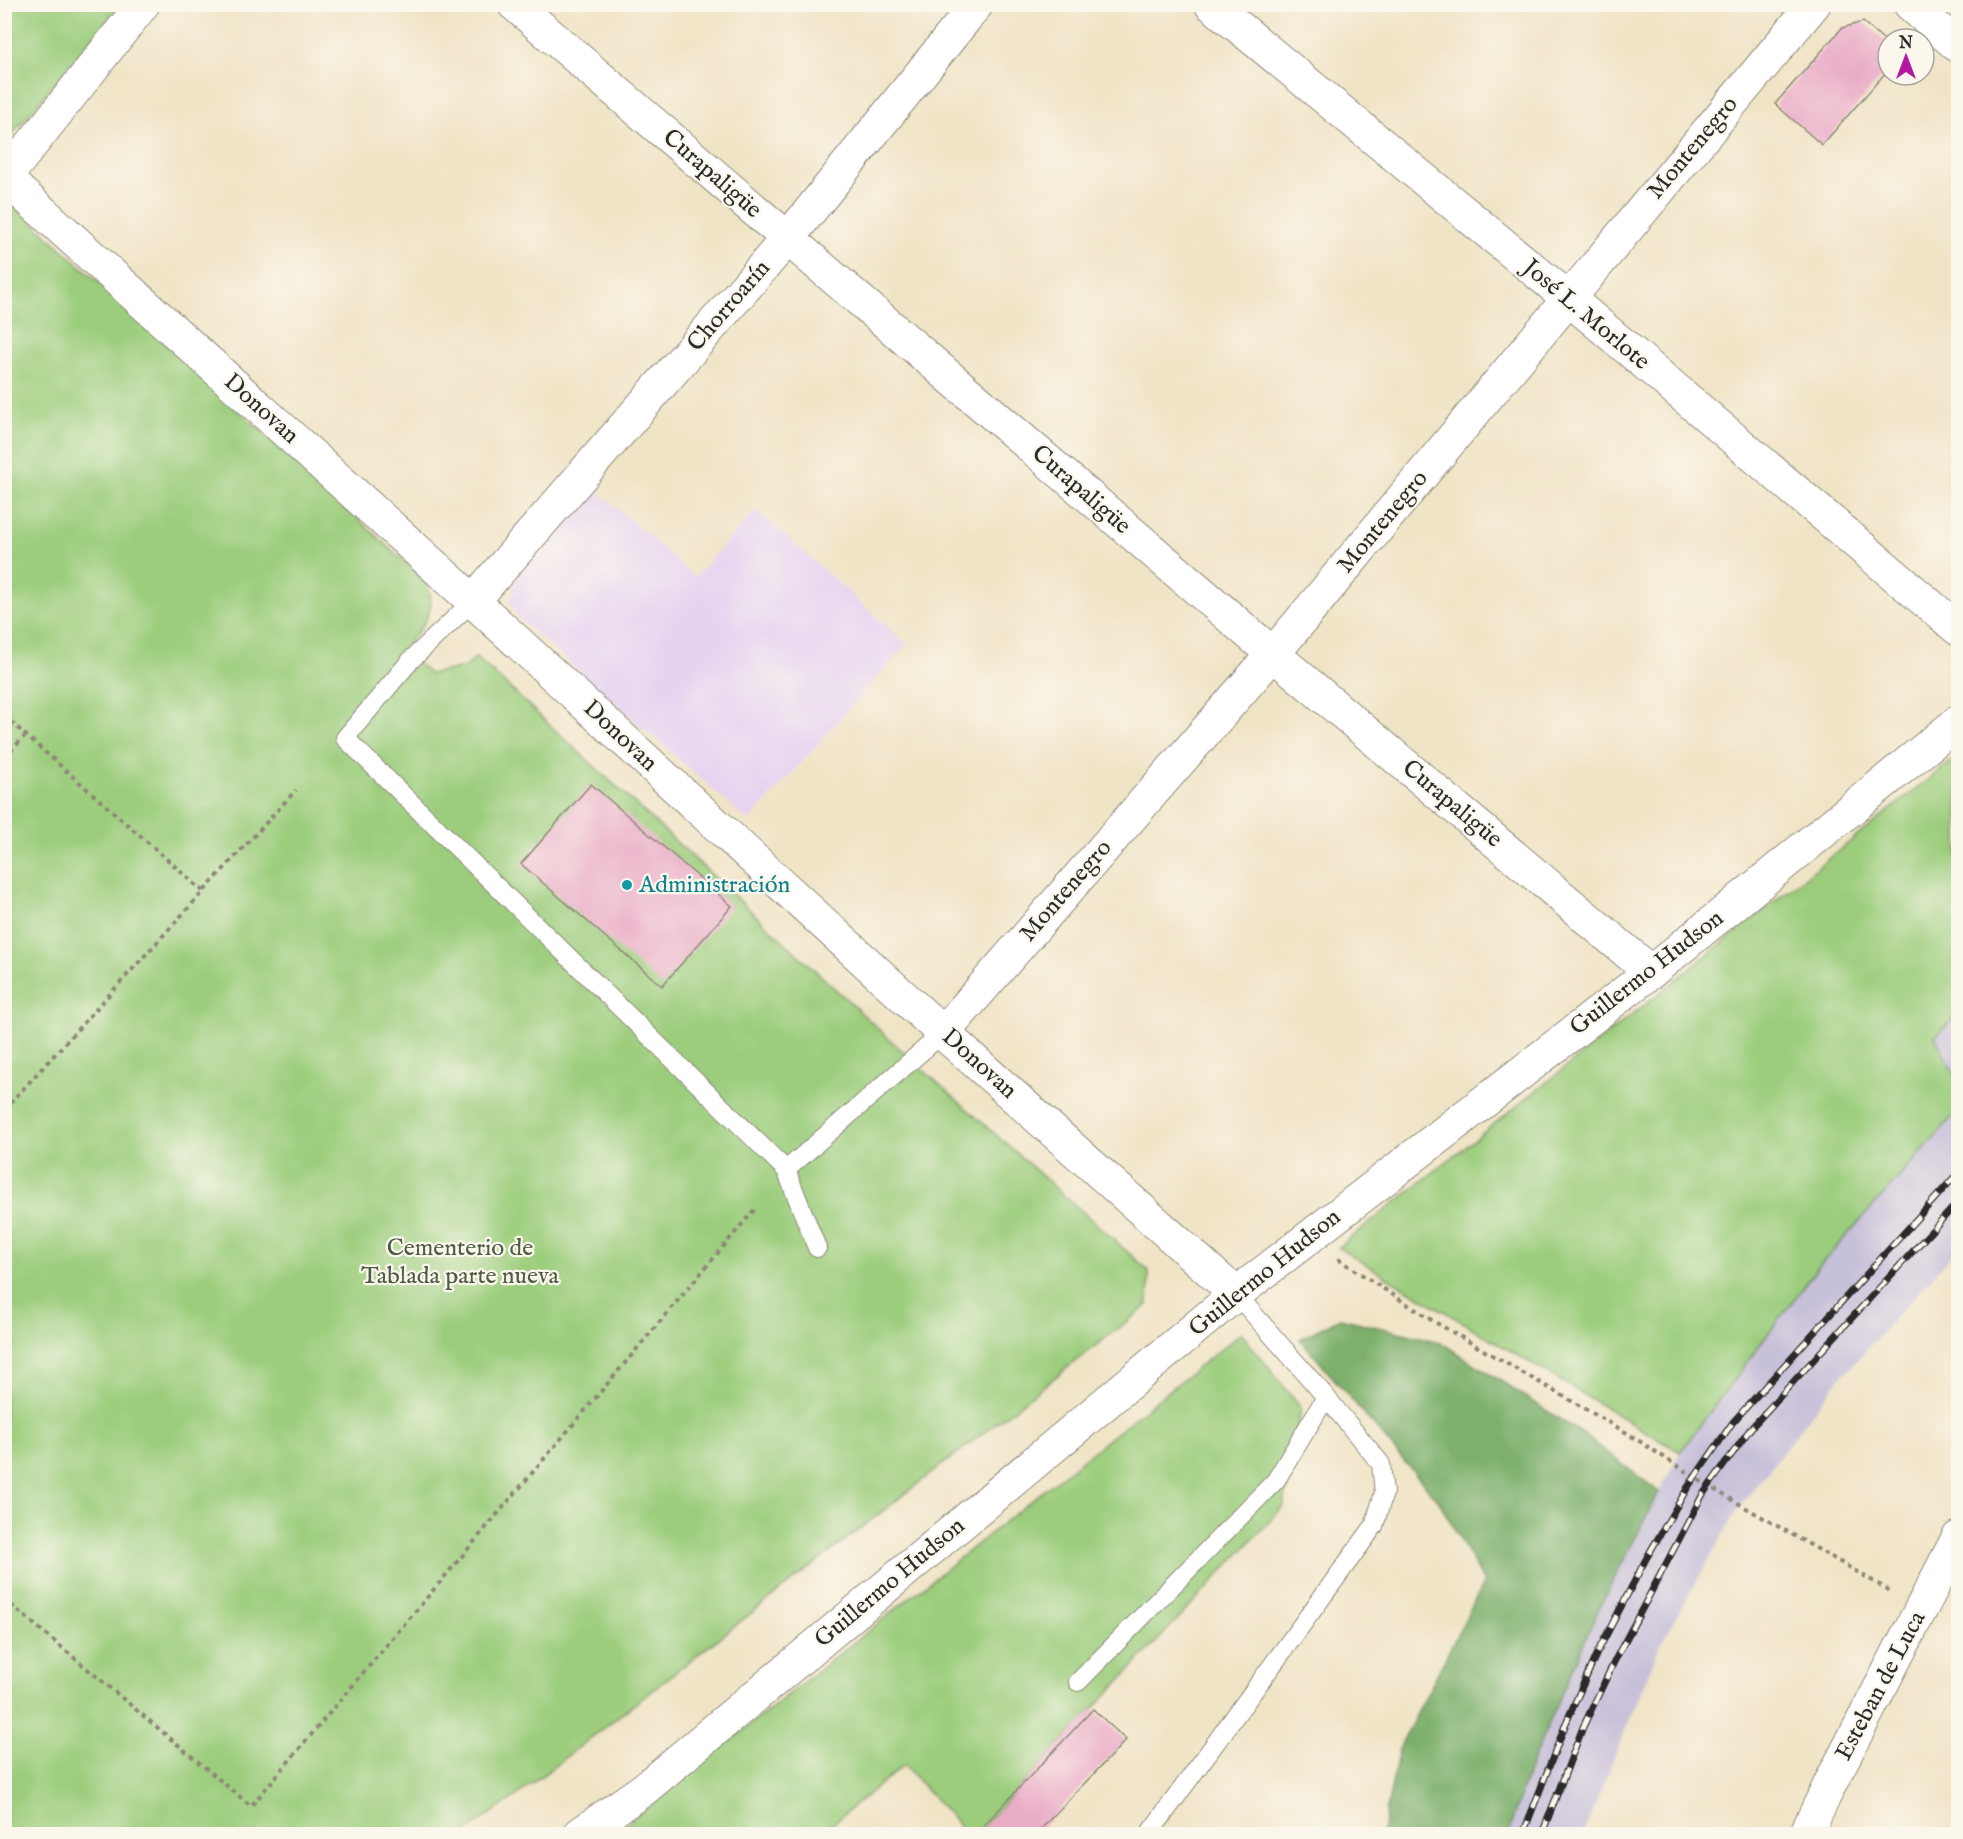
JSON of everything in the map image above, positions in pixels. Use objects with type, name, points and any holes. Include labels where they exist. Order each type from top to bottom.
[{"type":"street","points":[[5,178],[143,4]]},
{"type":"street","name":"Curapaligüe","points":[[514,4],[1273,654],[1651,972]]},
{"type":"street","name":"Chorroarín","points":[[473,601],[788,238],[977,4]]},
{"type":"street","name":"José L. Morlote","points":[[1211,4],[1568,298],[1959,629]]},
{"type":"street","name":"Montenegro","points":[[943,1033],[1273,654],[1814,4]]},
{"type":"street","points":[[1910,4],[1959,46]]},
{"type":"street","name":"Donovan","points":[[5,178],[473,601],[943,1033],[1236,1294]]},
{"type":"street","name":"Guillermo Hudson","points":[[580,1834],[644,1789],[1236,1294],[1651,972],[1959,722]]},
{"type":"street","name":"Esteban de Luca","points":[[1806,1834],[1959,1538]]},
{"type":"lane","points":[[473,601],[411,660],[345,738],[786,1170],[817,1248]]},
{"type":"lane","points":[[786,1170],[943,1033]]},
{"type":"lane","points":[[1149,1834],[1374,1526],[1384,1493],[1381,1464],[1236,1294]]},
{"type":"lane","points":[[1078,1682],[1276,1480],[1326,1397]]},
{"type":"path","points":[[4,716],[202,891]]},
{"type":"path","points":[[4,758],[26,735]]},
{"type":"path","points":[[4,1110],[296,790]]},
{"type":"path","points":[[4,1599],[251,1806],[755,1209]]},
{"type":"path","points":[[1307,1240],[1433,1321],[1628,1433],[1708,1486],[1921,1609]]},
{"type":"shaded area","points":[[595,489],[695,577],[756,510],[907,644],[749,821],[516,616],[510,601],[516,578]]},
{"type":"shaded area","points":[[1958,1014],[1958,1081],[1935,1037]]},
{"type":"shaded area","points":[[1958,1111],[1958,1248],[1836,1383],[1738,1509],[1660,1645],[1583,1834],[1508,1834],[1528,1771],[1600,1606],[1680,1452],[1815,1271]]},
{"type":"green space","points":[[4,5],[120,5],[5,143]]},
{"type":"green space","name":"Cementerio de Tablada parte nueva","points":[[4,196],[417,573],[428,588],[431,606],[419,630],[402,651],[430,674],[466,667],[476,657],[911,1059],[1149,1271],[1148,1305],[512,1799],[462,1834],[5,1834]]},
{"type":"green space","points":[[1958,756],[1958,1014],[1935,1037],[1958,1081],[1958,1111],[1815,1271],[1680,1452],[1338,1248]]},
{"type":"green space","points":[[1340,1318],[1440,1342],[1583,1434],[1659,1492],[1600,1606],[1528,1771],[1508,1834],[1382,1834],[1399,1749],[1484,1582],[1440,1503],[1300,1339]]},
{"type":"green space","points":[[1241,1333],[1301,1408],[1284,1506],[976,1834],[967,1834],[904,1765],[820,1834],[614,1834]]},
{"type":"building","points":[[1863,22],[1876,33],[1876,84],[1822,145],[1775,104],[1842,28]]},
{"type":"building","name":"Administración","points":[[591,784],[732,906],[662,986],[521,864]]},
{"type":"building","points":[[1093,1709],[1126,1740],[1036,1834],[976,1834]]},
{"type":"railway","points":[[1523,1834],[1566,1723],[1596,1655],[1647,1557],[1688,1487],[1733,1422],[1958,1173]]},
{"type":"railway","points":[[1542,1834],[1583,1727],[1615,1660],[1703,1494],[1751,1428],[1958,1202]]},
{"type":"place","name":"Administración","points":[[627,885]]}]
